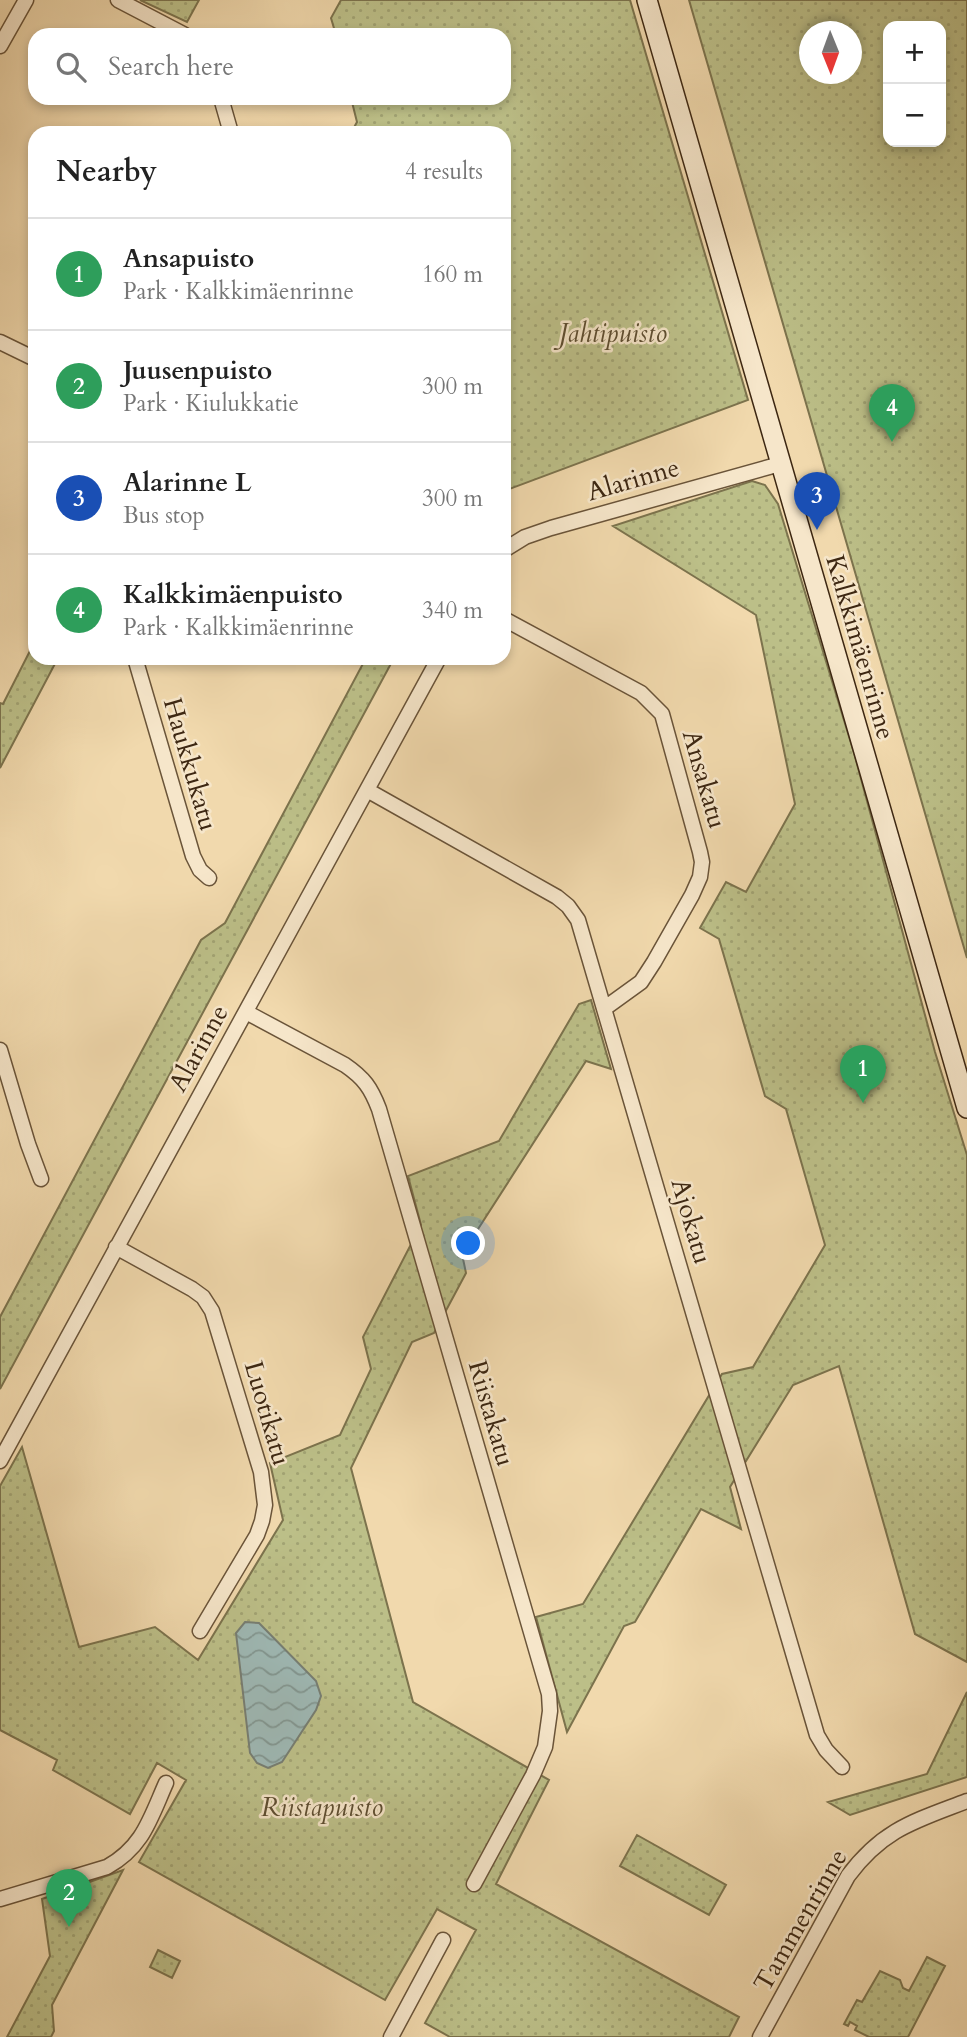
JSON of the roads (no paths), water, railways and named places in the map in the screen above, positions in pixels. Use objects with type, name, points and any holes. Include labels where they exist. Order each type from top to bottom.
[{"type":"street","points":[[0,46],[26,0]]},
{"type":"street","points":[[118,0],[172,28]]},
{"type":"street","name":"Kalkkimäenrinne","points":[[647,0],[967,1108]]},
{"type":"street","points":[[223,105],[229,126]]},
{"type":"street","points":[[0,342],[28,356]]},
{"type":"street","name":"Alarinne","points":[[511,546],[525,537],[551,528],[780,464]]},
{"type":"street","name":"Ansakatu","points":[[511,623],[642,693],[653,703],[662,714],[700,852],[700,877],[654,961],[641,982],[605,1008]]},
{"type":"street","name":"Haukkukatu","points":[[137,665],[193,856],[200,870],[209,878]]},
{"type":"street","name":"Alarinne","points":[[0,1461],[435,665]]},
{"type":"street","name":"Ajokatu","points":[[367,790],[557,897],[578,920],[817,1735],[826,1750],[842,1767]]},
{"type":"street","name":"Riistakatu","points":[[246,1012],[345,1065],[360,1075],[372,1092],[549,1694],[550,1719],[545,1747],[474,1884]]},
{"type":"street","points":[[0,1050],[41,1179]]},
{"type":"street","name":"Luotikatu","points":[[116,1247],[204,1297],[212,1311],[261,1472],[265,1504],[259,1528],[200,1631]]},
{"type":"street","points":[[0,1899],[107,1867],[121,1859],[132,1850],[142,1835],[166,1783]]},
{"type":"street","name":"Tammenrinne","points":[[760,2037],[848,1876],[873,1846],[913,1822],[967,1801]]},
{"type":"street","points":[[391,2037],[443,1940]]},
{"type":"water","points":[[245,1622],[259,1623],[316,1681],[321,1696],[316,1710],[282,1762],[268,1768],[257,1763],[250,1753],[236,1633]]},
{"type":"place","name":"Kalkkimäenpuisto","points":[[892,442]]},
{"type":"place","name":"Alarinne L","points":[[817,530]]},
{"type":"place","name":"Ansapuisto","points":[[863,1103]]},
{"type":"place","name":"Juusenpuisto","points":[[69,1927]]},
{"type":"park label","name":"Jahtipuisto","points":[[613,333]]},
{"type":"park label","name":"Riistapuisto","points":[[322,1807]]}]
